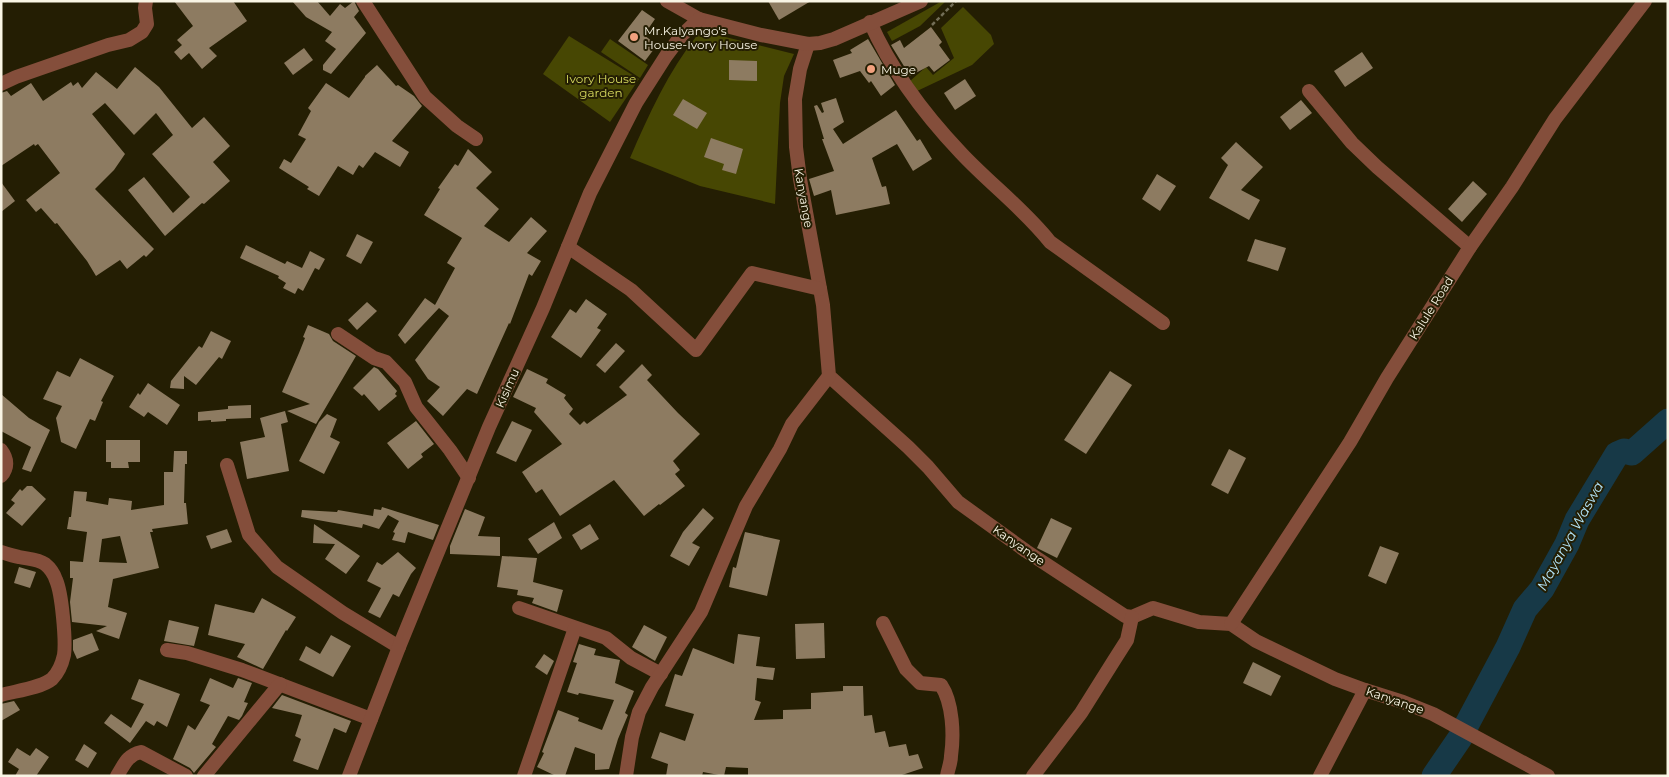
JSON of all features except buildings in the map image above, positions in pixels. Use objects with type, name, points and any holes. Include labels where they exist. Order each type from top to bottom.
[{"type":"street","points":[[1,84],[128,40],[142,32],[147,24],[144,8],[146,1]]},
{"type":"street","points":[[363,1],[425,97],[457,126],[476,139]]},
{"type":"street","points":[[667,1],[699,20],[808,44],[834,39],[921,1]]},
{"type":"street","name":"Kalule Road","points":[[1232,624],[1350,442],[1387,378],[1470,247],[1512,187],[1555,119],[1645,1]]},
{"type":"street","name":"Kisimu","points":[[349,776],[399,647],[590,193],[636,103],[681,36],[699,20]]},
{"type":"street","points":[[870,22],[880,46],[922,107],[960,153],[1038,227],[1050,242],[1163,323]]},
{"type":"street","name":"Kanyange","points":[[808,44],[800,69],[794,100],[796,147],[820,289],[829,376],[908,447],[958,502],[1026,551],[1124,616],[1132,618]]},
{"type":"street","points":[[1309,91],[1352,143],[1470,247]]},
{"type":"street","points":[[568,246],[631,290],[696,350],[752,273],[820,289]]},
{"type":"street","points":[[338,334],[374,358],[386,362],[405,382],[416,407],[450,450],[469,478]]},
{"type":"street","points":[[626,776],[632,737],[639,712],[701,612],[746,506],[780,449],[792,424],[829,376]]},
{"type":"street","points":[[1,450],[6,458],[6,467],[1,476]]},
{"type":"street","points":[[227,464],[249,535],[277,567],[343,613],[399,647]]},
{"type":"street","points":[[1,552],[45,564],[56,578],[59,588],[65,642],[60,670],[51,680],[1,695]]},
{"type":"street","points":[[518,608],[606,638],[631,658],[661,674]]},
{"type":"street","points":[[1033,776],[1080,713],[1127,640],[1132,618],[1153,608],[1198,622],[1232,624]]},
{"type":"street","points":[[883,623],[906,669],[920,683],[941,685],[945,692],[951,712],[952,742],[952,757],[947,776]]},
{"type":"street","name":"Kanyange","points":[[1232,624],[1256,641],[1335,679],[1404,702],[1433,714],[1548,776]]},
{"type":"street","points":[[524,776],[574,628]]},
{"type":"street","points":[[167,650],[187,653],[280,684],[371,719]]},
{"type":"street","points":[[204,776],[280,684]]},
{"type":"street","points":[[1320,776],[1365,690]]},
{"type":"street","points":[[117,776],[127,759],[141,752],[186,776]]},
{"type":"path","points":[[932,25],[956,1]]},
{"type":"green space","points":[[942,1],[946,1],[920,26],[892,41],[887,32]]},
{"type":"green space","points":[[963,7],[991,35],[994,44],[972,65],[915,92],[910,81],[926,67],[933,75],[954,58],[941,28]]},
{"type":"green space","points":[[705,32],[794,54],[784,76],[780,103],[775,204],[700,186],[630,158],[668,78],[698,34]]},
{"type":"green space","name":"Ivory House garden","points":[[569,36],[639,79],[610,122],[543,74]]},
{"type":"green space","points":[[610,39],[648,65],[640,78],[601,52]]},
{"type":"waterway","name":"Mayanya Waswa","points":[[1466,726],[1508,647],[1525,609],[1542,589],[1567,544],[1577,520],[1617,454],[1624,451],[1632,453],[1668,421]]},
{"type":"waterway","name":"Mayanya Waswa","points":[[1434,776],[1460,738]]},
{"type":"place","name":"Mr.Kalyango's House-Ivory House","points":[[634,37]]},
{"type":"place","name":"Muge","points":[[871,69]]}]
